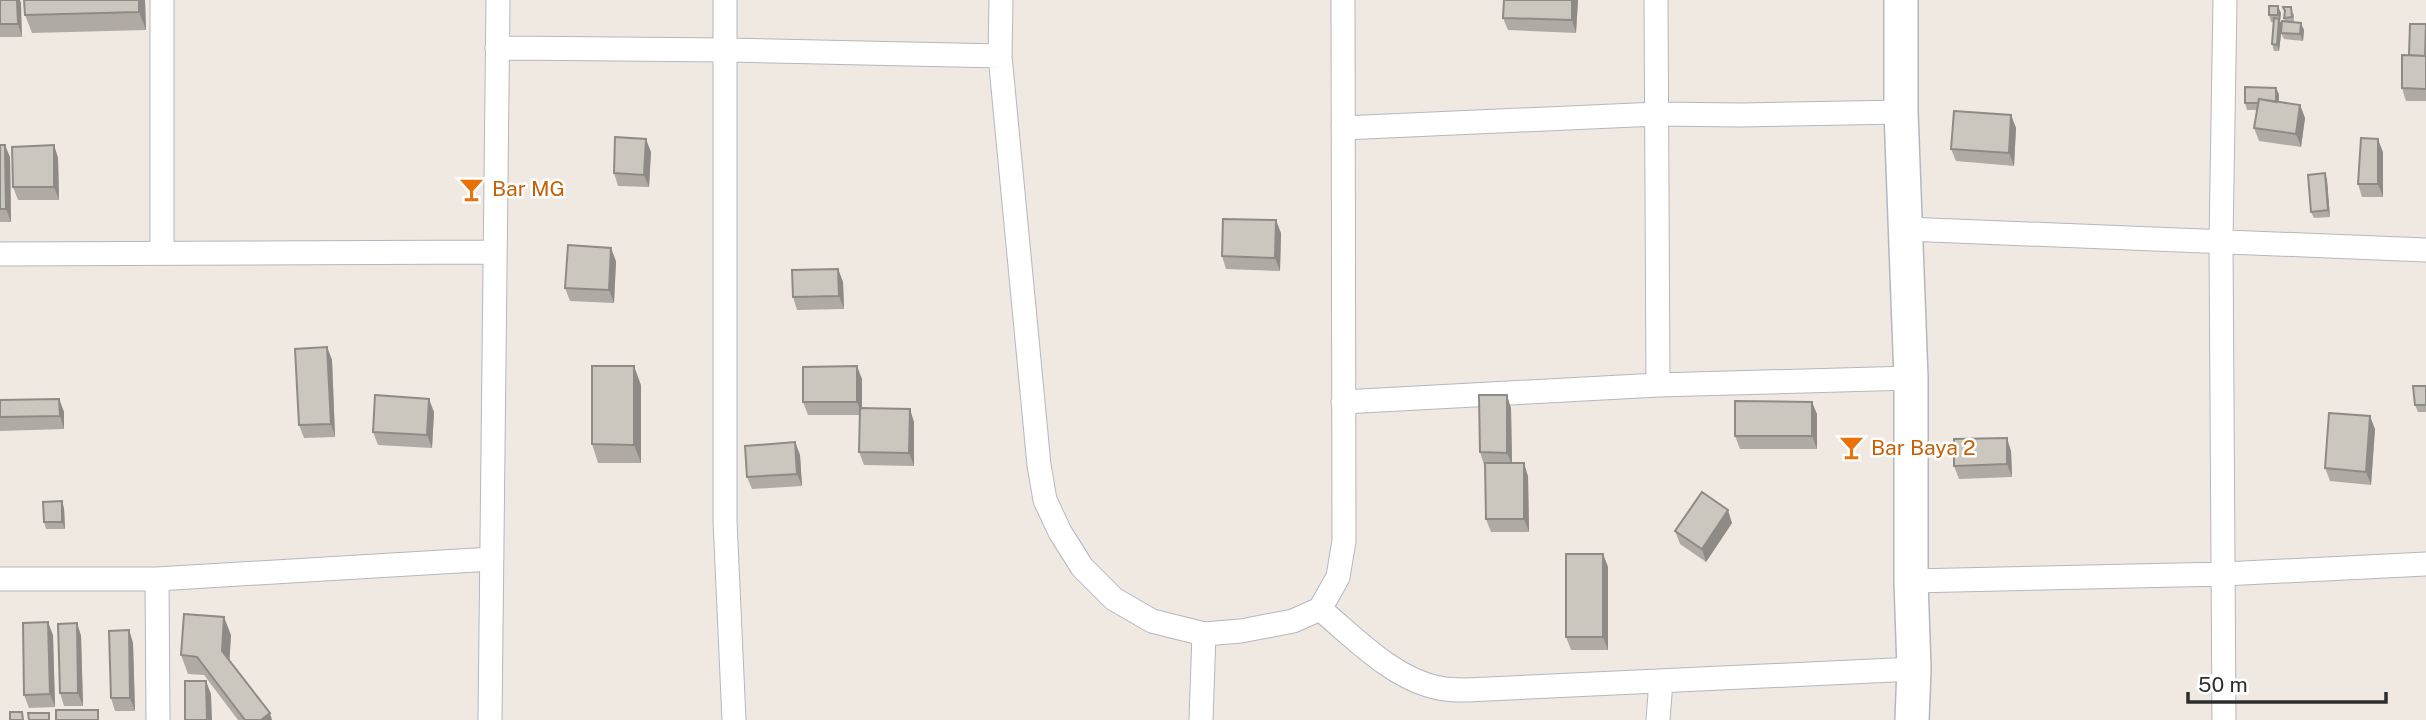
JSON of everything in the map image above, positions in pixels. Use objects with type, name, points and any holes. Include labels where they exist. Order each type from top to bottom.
[{"type":"street","points":[[162,0],[162,252]]},
{"type":"street","points":[[490,720],[498,0]]},
{"type":"street","points":[[725,0],[725,521],[734,720]]},
{"type":"street","points":[[1001,0],[1000,56],[1039,465],[1045,500],[1060,532],[1082,567],[1114,599],[1152,621],[1204,634],[1241,631],[1293,621],[1320,609],[1338,577],[1344,541],[1343,0]]},
{"type":"street","points":[[1656,0],[1658,385]]},
{"type":"street","points":[[1901,0],[1901,112],[1911,377],[1914,669],[1912,720]]},
{"type":"street","points":[[2224,720],[2221,241],[2225,0]]},
{"type":"street","points":[[497,48],[1000,56]]},
{"type":"street","points":[[1343,128],[1657,114],[1901,112]]},
{"type":"street","points":[[1906,229],[2426,250]]},
{"type":"street","points":[[0,254],[495,252]]},
{"type":"street","points":[[1343,402],[1658,385],[1911,377]]},
{"type":"street","points":[[0,579],[157,579],[492,559]]},
{"type":"street","points":[[1911,581],[2224,574],[2426,564]]},
{"type":"street","points":[[157,579],[158,720]]},
{"type":"street","points":[[1320,609],[1394,669],[1439,688],[1467,690],[1914,669]]},
{"type":"street","points":[[1201,720],[1204,634]]},
{"type":"street","points":[[1658,720],[1661,681]]},
{"type":"building","points":[[0,0],[17,0],[18,24],[0,24]]},
{"type":"building","points":[[24,0],[139,0],[139,12],[25,15]]},
{"type":"building","points":[[1504,0],[1572,0],[1572,20],[1503,18]]},
{"type":"building","points":[[2269,6],[2278,6],[2278,15],[2269,15]]},
{"type":"building","points":[[2283,7],[2291,7],[2292,17],[2284,18]]},
{"type":"building","points":[[2274,18],[2279,19],[2277,45],[2272,44]]},
{"type":"building","points":[[2282,21],[2301,23],[2300,34],[2281,33]]},
{"type":"building","points":[[2410,24],[2426,24],[2425,56],[2409,55]]},
{"type":"building","points":[[2402,55],[2426,56],[2426,89],[2402,88]]},
{"type":"building","points":[[2245,87],[2276,88],[2276,102],[2259,99],[2258,103],[2245,103]]},
{"type":"building","points":[[2259,99],[2300,105],[2296,134],[2254,128]]},
{"type":"building","points":[[1954,111],[2011,115],[2009,153],[1951,149]]},
{"type":"building","points":[[615,137],[646,139],[644,175],[614,173]]},
{"type":"building","points":[[2361,138],[2378,139],[2378,184],[2358,184]]},
{"type":"building","points":[[0,145],[5,145],[6,209],[0,209]]},
{"type":"building","points":[[54,145],[54,187],[13,187],[12,147]]},
{"type":"building","points":[[2325,173],[2328,210],[2311,212],[2308,175]]},
{"type":"building","points":[[1223,219],[1276,220],[1275,258],[1222,256]]},
{"type":"building","points":[[568,245],[611,248],[609,290],[565,288]]},
{"type":"building","points":[[838,269],[839,296],[793,297],[792,270]]},
{"type":"building","points":[[327,347],[331,424],[299,425],[295,349]]},
{"type":"building","points":[[592,366],[634,366],[634,445],[592,444]]},
{"type":"building","points":[[857,366],[857,402],[803,402],[803,367]]},
{"type":"building","points":[[2413,386],[2426,386],[2426,405],[2415,405]]},
{"type":"building","points":[[375,395],[429,399],[427,435],[373,432]]},
{"type":"building","points":[[1479,395],[1507,395],[1507,453],[1480,452]]},
{"type":"building","points":[[59,399],[60,416],[0,417],[0,400]]},
{"type":"building","points":[[1735,401],[1812,402],[1812,436],[1735,436]]},
{"type":"building","points":[[860,408],[910,409],[909,453],[859,452]]},
{"type":"building","points":[[2329,413],[2370,416],[2366,472],[2325,468]]},
{"type":"building","points":[[2007,438],[2007,464],[1954,466],[1954,439]]},
{"type":"building","points":[[795,442],[797,474],[747,477],[745,446]]},
{"type":"building","points":[[1485,463],[1524,463],[1524,519],[1486,519]]},
{"type":"building","points":[[1702,492],[1728,510],[1702,549],[1675,531]]},
{"type":"building","points":[[62,501],[62,522],[44,522],[43,502]]},
{"type":"building","points":[[1566,554],[1603,554],[1603,637],[1566,637]]},
{"type":"building","points":[[184,614],[224,617],[222,651],[270,713],[261,720],[245,720],[197,657],[181,655]]},
{"type":"building","points":[[48,622],[50,694],[24,695],[23,623]]},
{"type":"building","points":[[77,623],[78,693],[60,693],[58,624]]},
{"type":"building","points":[[129,630],[130,698],[111,698],[109,631]]},
{"type":"building","points":[[185,681],[206,681],[207,720],[185,720]]},
{"type":"building","points":[[56,710],[98,710],[98,720],[56,720]]},
{"type":"building","points":[[10,712],[22,712],[23,720],[10,720]]},
{"type":"building","points":[[28,713],[49,713],[49,720],[29,720]]},
{"type":"place","name":"Bar MG","points":[[472,189]]},
{"type":"place","name":"Bar Baya 2","points":[[1851,448]]}]
